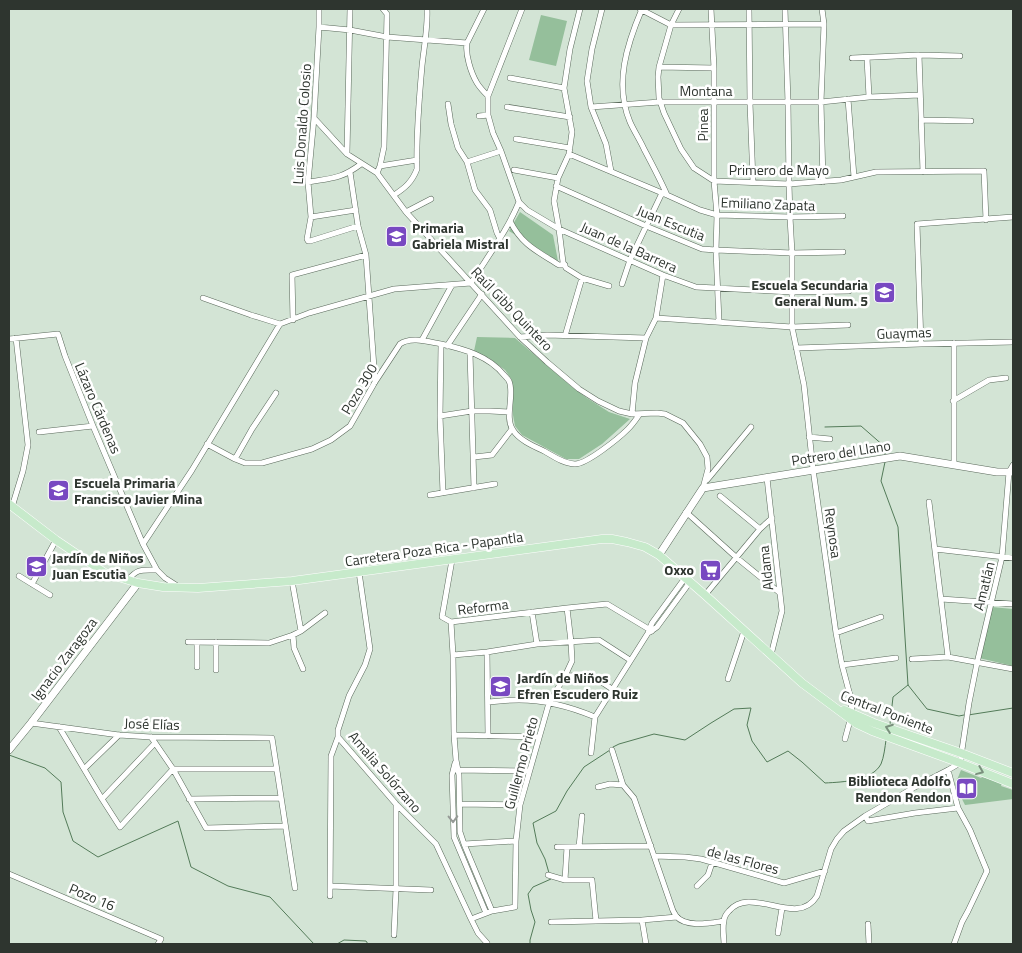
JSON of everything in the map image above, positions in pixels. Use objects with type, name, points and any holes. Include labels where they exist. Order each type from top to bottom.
[{"type":"main road","name":"Carretera Poza Rica - Papantla","points":[[10,506],[105,573],[138,583],[163,587],[182,588],[292,582],[602,539],[626,542],[645,547],[659,555],[802,684],[829,703]]},
{"type":"main road","name":"Central Poniente","points":[[829,703],[873,727],[1013,784]]},
{"type":"main road","name":"Central Poniente","points":[[903,738],[961,753],[1013,773]]},
{"type":"street","name":"Luis Donaldo Colosio","points":[[318,9],[319,27],[314,118],[308,182],[311,216],[308,241],[358,226]]},
{"type":"street","points":[[347,154],[350,9]]},
{"type":"street","points":[[314,118],[347,154],[377,173],[384,147],[387,14],[383,9]]},
{"type":"street","points":[[394,195],[414,178],[417,170],[418,106],[424,40],[428,19],[427,9]]},
{"type":"street","points":[[484,9],[467,43],[466,49],[476,83],[488,96]]},
{"type":"street","points":[[203,298],[280,324],[369,295],[394,289],[471,283],[500,239],[519,202],[493,133],[488,115],[488,96],[522,9]]},
{"type":"street","points":[[580,9],[570,49],[564,88],[572,132],[569,151],[558,178],[554,201],[566,268],[582,278],[609,286]]},
{"type":"street","points":[[602,9],[592,49],[587,81],[590,106],[606,144],[611,171]]},
{"type":"street","points":[[622,284],[630,260],[664,194],[630,121],[625,105],[622,81],[627,47],[641,9],[671,25],[824,24]]},
{"type":"street","name":"Primero de Mayo","points":[[679,9],[671,25],[659,67],[660,102],[681,149],[694,168],[714,181],[789,184],[841,180],[876,172],[984,171],[986,220]]},
{"type":"street","name":"Pinea","points":[[711,9],[719,322]]},
{"type":"street","points":[[749,9],[753,182]]},
{"type":"street","name":"Reynosa","points":[[785,9],[792,253],[792,327],[804,385],[813,470],[836,632],[851,699],[852,716]]},
{"type":"street","points":[[822,9],[824,24],[821,102],[823,182]]},
{"type":"street","points":[[319,27],[350,30],[386,37],[467,43]]},
{"type":"street","points":[[852,58],[919,55],[960,56]]},
{"type":"street","points":[[919,55],[923,172]]},
{"type":"street","points":[[867,58],[869,98]]},
{"type":"street","points":[[659,67],[714,68]]},
{"type":"street","points":[[510,78],[564,88]]},
{"type":"street","name":"Montana","points":[[590,106],[660,102],[788,103],[920,96]]},
{"type":"street","points":[[848,99],[854,177]]},
{"type":"street","points":[[448,104],[451,124],[458,148],[467,162],[476,190],[490,210],[496,233],[500,239]]},
{"type":"street","points":[[507,106],[570,117]]},
{"type":"street","points":[[479,116],[488,115]]},
{"type":"street","points":[[921,120],[971,121]]},
{"type":"street","name":"Emiliano Zapata","points":[[516,139],[569,151],[700,210],[716,215],[842,216]]},
{"type":"street","points":[[467,162],[501,151]]},
{"type":"street","points":[[380,166],[417,160]]},
{"type":"street","points":[[308,182],[336,178],[350,172],[361,164]]},
{"type":"street","points":[[514,170],[558,178]]},
{"type":"street","points":[[350,172],[358,226],[366,255],[374,382]]},
{"type":"street","name":"Raúl Gibb Quintero","points":[[377,173],[406,212],[520,337],[579,389],[619,411],[632,414]]},
{"type":"street","name":"Juan Escutia","points":[[556,186],[702,249],[792,253],[844,252]]},
{"type":"street","points":[[406,212],[431,199]]},
{"type":"street","name":"Juan de la Barrera","points":[[519,202],[527,210],[559,229],[663,275],[696,287],[792,292],[849,291]]},
{"type":"street","points":[[311,216],[356,210]]},
{"type":"street","points":[[921,344],[917,224],[1013,218]]},
{"type":"street","points":[[510,220],[516,232],[524,241],[559,265],[565,265]]},
{"type":"street","points":[[293,320],[292,275],[366,255]]},
{"type":"street","points":[[663,275],[656,318],[646,338],[635,383],[632,414],[665,414],[683,423],[700,444],[707,457],[708,468],[704,485]]},
{"type":"street","points":[[565,336],[582,278]]},
{"type":"street","points":[[422,340],[452,285]]},
{"type":"street","points":[[443,493],[440,416],[444,345],[482,294]]},
{"type":"street","points":[[656,318],[792,327],[848,325]]},
{"type":"street","points":[[143,544],[192,470],[280,324]]},
{"type":"street","name":"Lázaro Cárdenas","points":[[16,338],[58,334],[64,356],[143,544],[157,570],[165,578],[182,588]]},
{"type":"street","points":[[520,337],[646,338]]},
{"type":"street","points":[[9,339],[16,338],[28,445],[23,471],[10,506]]},
{"type":"street","name":"Pozo 300","points":[[207,444],[246,463],[262,463],[312,449],[331,440],[350,426],[374,382],[400,344],[422,340],[487,359],[500,370],[509,382],[511,393],[509,412]]},
{"type":"street","name":"Guaymas","points":[[796,348],[1013,342]]},
{"type":"street","points":[[954,343],[954,464]]},
{"type":"street","points":[[470,353],[474,488]]},
{"type":"street","points":[[954,401],[989,380],[1006,378]]},
{"type":"street","points":[[235,459],[276,393]]},
{"type":"street","points":[[440,416],[472,411],[509,412],[512,429],[520,437],[566,463],[575,464],[593,457],[627,430],[640,414]]},
{"type":"street","points":[[39,432],[93,426]]},
{"type":"street","points":[[659,555],[704,485],[751,427]]},
{"type":"street","points":[[474,457],[492,455],[512,429]]},
{"type":"street","points":[[809,437],[830,439]]},
{"type":"street","name":"Potrero del Llano","points":[[704,485],[767,478],[900,456],[997,472],[1011,472]]},
{"type":"street","points":[[1011,472],[1013,465]]},
{"type":"street","name":"Amatlán","points":[[960,763],[977,663],[1002,557],[1011,472]]},
{"type":"street","name":"Aldama","points":[[767,478],[782,611],[771,655]]},
{"type":"street","points":[[430,495],[494,484]]},
{"type":"street","points":[[720,496],[760,529]]},
{"type":"street","points":[[929,502],[948,657]]},
{"type":"street","points":[[686,512],[737,558],[780,593]]},
{"type":"street","points":[[705,595],[760,529],[772,518]]},
{"type":"street","points":[[32,584],[56,540]]},
{"type":"street","points":[[935,549],[1013,558]]},
{"type":"street","points":[[450,622],[442,616],[452,560]]},
{"type":"street","points":[[128,580],[139,570],[157,570]]},
{"type":"street","name":"Amalia Solórzano","points":[[359,572],[370,649],[365,665],[349,696],[338,730],[338,737],[396,804],[436,844],[478,933],[487,943]]},
{"type":"street","points":[[19,576],[50,594]]},
{"type":"street","points":[[591,753],[595,717],[650,631],[652,623],[687,580]]},
{"type":"street","points":[[650,631],[657,627],[687,580]]},
{"type":"street","points":[[292,582],[301,631]]},
{"type":"street","name":"Ignacio Zaragoza","points":[[9,750],[138,583]]},
{"type":"street","points":[[941,599],[1013,604]]},
{"type":"street","name":"Reforma","points":[[489,912],[460,832],[450,622],[607,604],[650,631]]},
{"type":"street","points":[[665,605],[670,609]]},
{"type":"street","name":"Guillermo Prieto","points":[[489,912],[515,907],[516,841],[520,805],[550,703],[572,661],[567,608]]},
{"type":"street","points":[[532,612],[537,644]]},
{"type":"street","points":[[188,642],[269,642],[301,631],[324,613]]},
{"type":"street","points":[[836,632],[881,618]]},
{"type":"street","points":[[728,679],[744,631]]},
{"type":"street","points":[[293,635],[294,648],[303,669]]},
{"type":"street","points":[[453,655],[537,644],[599,640],[630,660]]},
{"type":"street","points":[[216,642],[216,670]]},
{"type":"street","points":[[197,643],[197,667]]},
{"type":"street","points":[[487,652],[488,736]]},
{"type":"street","points":[[912,659],[948,657],[1013,669]]},
{"type":"street","points":[[842,665],[896,658]]},
{"type":"street","points":[[565,676],[591,675],[612,689]]},
{"type":"street","points":[[488,702],[520,700],[550,703],[574,708],[595,717]]},
{"type":"street","points":[[845,740],[852,716]]},
{"type":"street","name":"José Elías","points":[[31,723],[119,735],[272,738],[276,769]]},
{"type":"street","points":[[59,727],[120,827],[173,769],[276,769],[295,888]]},
{"type":"street","points":[[84,769],[119,735]]},
{"type":"street","points":[[454,735],[539,737]]},
{"type":"street","points":[[152,737],[173,769],[206,828],[285,826]]},
{"type":"street","points":[[330,896],[331,756],[338,737]]},
{"type":"street","points":[[102,799],[155,743]]},
{"type":"street","points":[[612,750],[623,784],[634,798],[671,905],[677,917],[685,922],[700,924],[724,921]]},
{"type":"street","points":[[724,944],[724,921],[726,914],[733,906],[743,902],[757,902],[782,908],[800,908],[812,902],[817,896],[831,849],[836,839],[844,831],[865,816],[914,787],[960,763]]},
{"type":"street","points":[[456,770],[529,771]]},
{"type":"street","name":"Reforma","points":[[456,770],[452,775],[454,836],[485,902]]},
{"type":"street","points":[[948,770],[958,808],[970,830],[987,871],[962,922],[954,944]]},
{"type":"street","points":[[598,787],[610,784],[623,784]]},
{"type":"street","points":[[189,799],[280,798]]},
{"type":"street","points":[[394,935],[396,804]]},
{"type":"street","points":[[460,804],[520,805]]},
{"type":"street","points":[[865,816],[868,821],[958,808]]},
{"type":"street","points":[[579,847],[582,816]]},
{"type":"street","points":[[464,844],[516,841]]},
{"type":"street","points":[[557,847],[651,846]]},
{"type":"street","points":[[565,880],[567,847]]},
{"type":"street","name":"de las Flores","points":[[654,856],[684,857],[701,860],[784,883],[825,871]]},
{"type":"street","points":[[697,886],[708,875],[712,863]]},
{"type":"street","name":"Pozo 16","points":[[9,874],[161,939],[158,944]]},
{"type":"street","points":[[548,875],[565,880],[592,880],[596,921]]},
{"type":"street","points":[[330,886],[431,890]]},
{"type":"street","points":[[778,932],[782,908]]},
{"type":"street","points":[[471,919],[489,912]]},
{"type":"street","points":[[551,922],[642,920],[677,917]]},
{"type":"street","points":[[642,920],[646,944]]},
{"type":"street","points":[[868,924],[869,944]]},
{"type":"green space","points":[[541,15],[567,21],[556,66],[529,60]]},
{"type":"green space","points":[[520,212],[553,235],[558,261],[509,231]]},
{"type":"green space","points":[[477,337],[515,338],[587,398],[609,412],[630,419],[602,444],[579,459],[566,459],[522,435],[515,426],[512,380],[505,370],[489,358],[474,351]]},
{"type":"green space","points":[[992,607],[1013,609],[1013,666],[979,658]]},
{"type":"green space","points":[[961,770],[981,778],[1002,783],[1001,786],[1013,790],[1013,799],[965,805],[955,785]]},
{"type":"waterway","points":[[825,427],[861,426],[885,447],[885,456]]},
{"type":"waterway","points":[[885,462],[881,481],[898,527],[908,685],[927,709],[959,716],[964,715]]},
{"type":"waterway","points":[[890,724],[893,697],[908,685]]},
{"type":"waterway","points":[[613,747],[654,734],[685,740],[734,709],[751,708],[747,725],[752,741],[767,762],[788,751],[825,783],[856,780],[877,770],[884,755],[886,740]]},
{"type":"waterway","points":[[968,715],[1013,708]]},
{"type":"waterway","points":[[549,873],[537,843],[533,823],[556,811],[584,767],[610,750]]},
{"type":"waterway","points":[[9,755],[45,768],[61,782],[63,812],[73,841],[98,857],[178,821],[191,867],[228,886],[270,897],[314,944]]},
{"type":"waterway","points":[[530,944],[535,922],[528,894],[533,887],[551,879],[550,877]]},
{"type":"waterway","points":[[337,944],[344,940],[366,941],[368,944]]},
{"type":"place","name":"Primaria Gabriela Mistral","points":[[396,236]]},
{"type":"place","name":"Escuela Secundaria General Num. 5","points":[[884,293]]},
{"type":"place","name":"Escuela Primaria Francisco Javier Mina","points":[[58,491]]},
{"type":"place","name":"Jardín de Niños Juan Escutia","points":[[36,566]]},
{"type":"place","name":"Oxxo","points":[[710,570]]},
{"type":"place","name":"Jardín de Niños Efren Escudero Ruiz","points":[[501,686]]},
{"type":"place","name":"Biblioteca Adolfo Rendon Rendon","points":[[967,789]]}]
